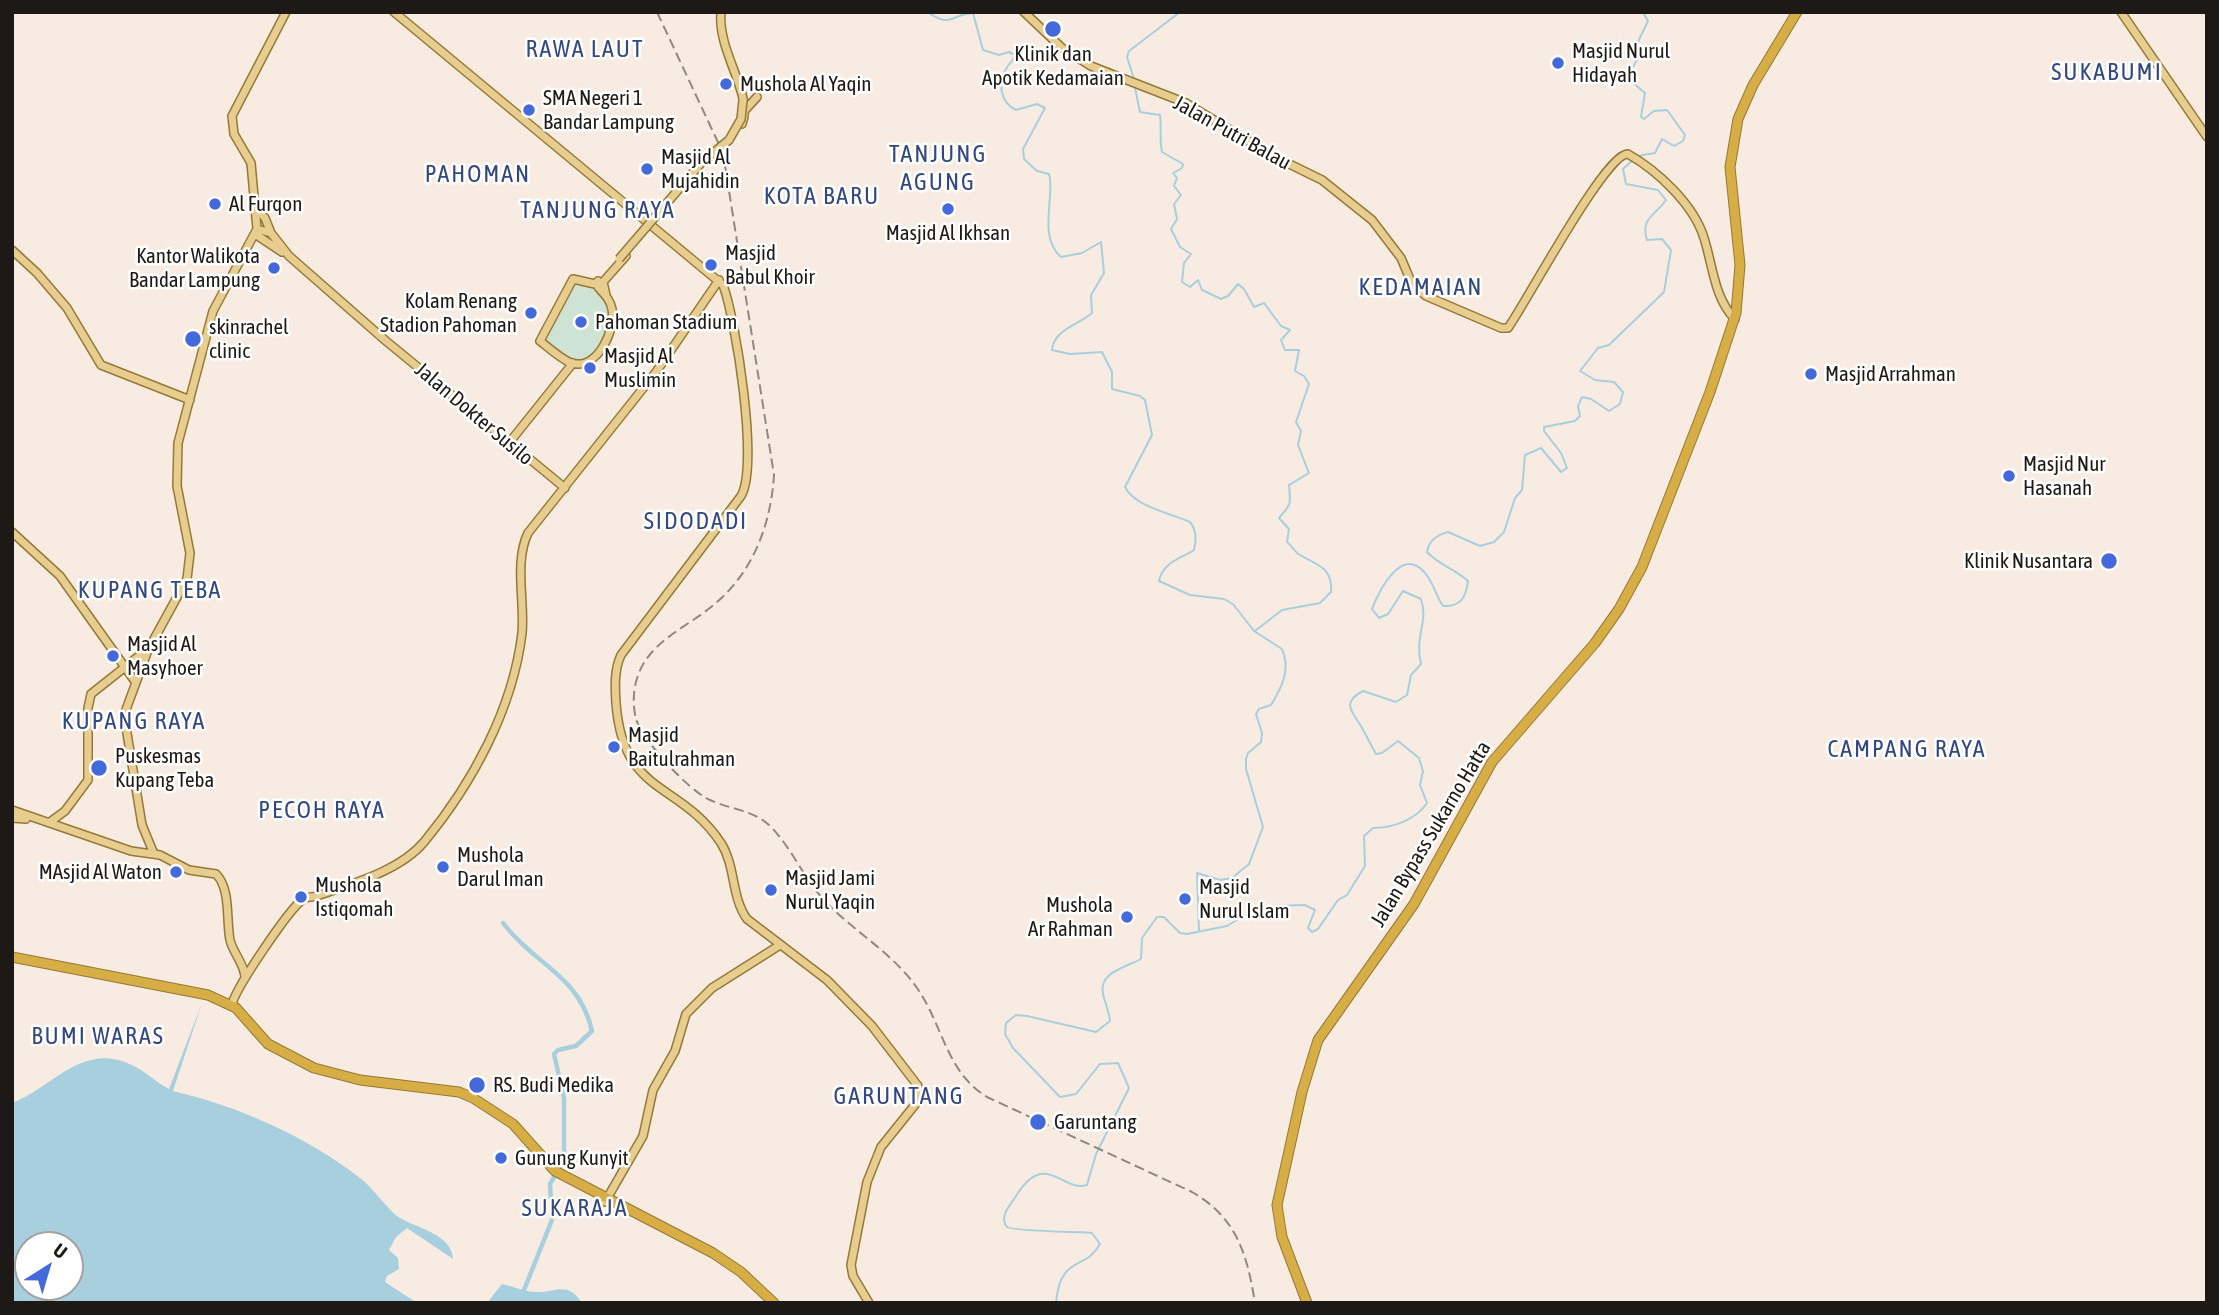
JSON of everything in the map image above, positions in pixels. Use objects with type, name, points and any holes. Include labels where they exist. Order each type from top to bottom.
[{"type":"highway","name":"Jalan Bypass Sukarno Hatta","points":[[1305,1303],[1275,1227],[1273,1197],[1315,1036],[1351,988],[1417,889],[1481,771],[1518,723],[1582,653],[1614,611],[1643,554],[1681,464],[1735,312],[1737,264],[1727,170],[1731,130],[1745,93],[1795,12]]},
{"type":"highway","points":[[12,957],[179,988],[231,1003],[268,1044],[299,1061],[341,1076],[375,1083],[459,1092],[518,1130],[558,1174],[708,1252],[750,1281],[772,1303]]},
{"type":"main road","points":[[12,818],[51,821],[65,811],[88,780],[89,699],[97,688],[138,662],[148,650],[187,579],[189,543],[178,494],[178,443],[213,311],[256,232],[257,209],[251,163],[234,134],[232,116],[286,12]]},
{"type":"main road","points":[[394,12],[719,279],[726,291],[747,429],[746,486],[621,655],[616,672],[617,716],[622,743],[639,772],[688,807],[718,839],[728,857],[743,914],[759,931],[814,969],[868,1021],[918,1086],[918,1101],[881,1147],[863,1192],[851,1265],[853,1276],[869,1303]]},
{"type":"main road","points":[[719,12],[718,38],[742,98],[744,111]]},
{"type":"main road","name":"Jalan Putri Balau","points":[[1024,12],[1076,57],[1136,85],[1186,103],[1280,160],[1322,180],[1372,220],[1394,248],[1412,284],[1426,296],[1507,328],[1529,298],[1583,205],[1619,156],[1626,153],[1659,178],[1696,219],[1721,299],[1735,312]]},
{"type":"main road","points":[[2121,12],[2207,137]]},
{"type":"main road","points":[[575,363],[540,341],[573,279],[595,284],[643,232],[700,162],[723,144],[744,111],[757,97]]},
{"type":"main road","points":[[509,443],[575,363],[598,352],[610,335],[613,312],[603,282],[703,160],[729,140],[743,116],[742,98]]},
{"type":"main road","name":"Jalan Dokter Susilo","points":[[257,209],[289,256]]},
{"type":"main road","points":[[638,213],[643,232]]},
{"type":"main road","points":[[643,232],[661,231]]},
{"type":"main road","points":[[244,255],[267,243],[271,233],[256,232]]},
{"type":"main road","name":"Jalan Dokter Susilo","points":[[256,232],[267,243],[289,256],[565,488]]},
{"type":"main road","points":[[12,250],[37,272],[66,308],[101,365],[190,400]]},
{"type":"main road","points":[[231,1003],[247,968],[304,898],[361,880],[411,855],[450,808],[496,726],[513,679],[522,630],[526,537],[713,291],[719,279]]},
{"type":"main road","points":[[598,281],[598,287],[606,295]]},
{"type":"main road","points":[[713,291],[726,291]]},
{"type":"main road","points":[[12,532],[60,576],[134,680]]},
{"type":"main road","points":[[138,662],[124,721],[144,832],[154,854]]},
{"type":"main road","points":[[12,810],[51,821],[131,851],[154,854],[189,870],[213,873],[220,878],[232,945],[247,968]]},
{"type":"main road","points":[[65,811],[62,820],[69,829]]},
{"type":"main road","points":[[131,851],[140,843],[144,832]]},
{"type":"main road","points":[[606,1201],[643,1136],[653,1090],[675,1051],[686,1014],[712,988],[780,944]]},
{"type":"green space","name":"Pahoman Stadium","points":[[573,279],[602,293],[613,324],[595,355],[577,363],[540,341]]},
{"type":"water","points":[[202,1003],[173,1091],[247,1114],[317,1149],[360,1178],[397,1216],[439,1237],[451,1250],[453,1259],[407,1228],[396,1237],[389,1250],[398,1258],[399,1269],[387,1276],[385,1282],[417,1303],[12,1303],[12,1103],[83,1062],[114,1059],[141,1070],[169,1089]]},
{"type":"water","points":[[502,1284],[532,1292],[566,1290],[582,1303],[487,1303]]},
{"type":"waterway","points":[[928,12],[946,20],[973,13],[983,50],[999,55],[1009,52],[1015,55],[1003,75],[1002,92],[1007,103],[1016,110],[1037,104],[1045,108],[1023,149],[1024,159],[1037,171],[1049,174],[1048,219],[1050,240],[1054,249],[1061,257],[1082,253],[1101,242],[1104,273],[1091,295],[1092,313],[1062,332],[1052,350],[1070,354],[1102,352],[1112,372],[1112,389],[1140,396],[1145,400],[1152,435],[1125,487],[1137,500],[1190,522],[1195,535],[1194,550],[1168,565],[1159,581],[1190,595],[1224,599],[1233,604],[1254,631],[1282,649],[1285,656],[1284,678],[1279,691],[1271,705],[1259,709],[1256,714],[1262,733],[1261,742],[1248,753],[1246,759],[1246,769],[1263,827],[1249,864],[1232,878],[1220,880],[1197,873],[1199,930]]},
{"type":"waterway","points":[[1134,79],[1127,57],[1129,51],[1180,12]]},
{"type":"waterway","points":[[1637,156],[1655,153],[1662,139],[1674,146],[1683,141],[1685,135],[1667,110],[1654,111],[1644,119],[1641,117],[1645,93],[1629,79],[1619,78],[1629,73],[1639,57],[1634,50],[1648,21],[1643,12]]},
{"type":"waterway","points":[[1135,88],[1140,112],[1160,115],[1162,152],[1183,164],[1182,168],[1173,173],[1177,178],[1174,186],[1181,195],[1174,204],[1177,219],[1171,229],[1180,247],[1191,254],[1184,263],[1182,282],[1190,287],[1198,280],[1202,290],[1221,299],[1228,296],[1238,284],[1254,307],[1264,303],[1281,326],[1290,330],[1281,340],[1285,350],[1299,350],[1295,371],[1304,376],[1309,384],[1296,422],[1301,431],[1298,445],[1309,473],[1289,485],[1289,504],[1279,518],[1289,529],[1287,542],[1298,554],[1327,572],[1331,592],[1320,603],[1282,610],[1255,631]]},
{"type":"waterway","points":[[1056,1303],[1058,1288],[1068,1270],[1088,1258],[1100,1244],[1092,1233],[1007,1227],[1005,1214],[1023,1187],[1037,1175],[1049,1174],[1074,1185],[1087,1185],[1096,1154],[1129,1088],[1118,1063],[1100,1064],[1076,1094],[1060,1097],[1013,1048],[1005,1034],[1006,1023],[1016,1015],[1027,1016],[1096,1032],[1110,1021],[1103,994],[1105,980],[1115,971],[1141,959],[1142,938],[1157,917],[1164,917],[1180,933],[1187,934],[1227,926],[1255,909],[1305,905],[1315,910],[1308,928],[1312,932],[1318,929],[1338,900],[1347,895],[1365,866],[1364,836],[1373,828],[1396,825],[1410,818],[1427,803],[1420,785],[1423,771],[1419,758],[1398,741],[1382,753],[1376,754],[1350,708],[1352,700],[1363,691],[1396,702],[1407,695],[1411,675],[1421,664],[1421,599],[1403,591],[1388,614],[1379,618],[1372,609],[1385,583],[1392,574],[1407,564],[1415,565],[1424,572],[1443,606],[1454,605],[1462,600],[1468,581],[1427,552],[1432,541],[1448,532],[1480,546],[1494,542],[1504,532],[1515,498],[1522,490],[1525,455],[1541,448],[1561,472],[1567,468],[1561,453],[1544,431],[1544,427],[1575,421],[1580,416],[1578,406],[1582,397],[1591,399],[1609,411],[1620,404],[1623,392],[1614,382],[1595,380],[1580,371],[1598,348],[1609,345],[1664,292],[1671,250],[1662,239],[1647,240],[1647,222],[1666,200],[1658,190],[1626,184],[1623,169],[1633,160]]},
{"type":"waterway","points":[[503,923],[578,997],[592,1031],[576,1046],[558,1050],[554,1054],[564,1098],[564,1160],[550,1184],[552,1220],[524,1290]]},
{"type":"railway","points":[[657,12],[723,153],[774,475],[764,528],[751,560],[741,575],[717,602],[658,646],[641,668],[634,700],[640,728],[668,764],[701,795],[758,817],[772,828],[825,901],[907,975],[926,1002],[962,1075],[973,1087],[987,1097],[1192,1192],[1220,1213],[1230,1226],[1243,1253],[1255,1303]]},
{"type":"place","name":"Klinik dan Apotik Kedamaian","points":[[1053,29]]},
{"type":"place","name":"Masjid Nurul Hidayah","points":[[1558,63]]},
{"type":"place","name":"Mushola Al Yaqin","points":[[726,84]]},
{"type":"place","name":"SMA Negeri 1 Bandar Lampung","points":[[529,110]]},
{"type":"place","name":"Masjid Al Mujahidin","points":[[647,169]]},
{"type":"place","name":"Al Furqon","points":[[215,204]]},
{"type":"place","name":"Masjid Al Ikhsan","points":[[948,209]]},
{"type":"place","name":"Masjid Babul Khoir","points":[[711,265]]},
{"type":"place","name":"Kantor Walikota Bandar Lampung","points":[[274,268]]},
{"type":"place","name":"Kolam Renang Stadion Pahoman","points":[[531,313]]},
{"type":"place","name":"Pahoman Stadium","points":[[581,322]]},
{"type":"place","name":"skinrachel clinic","points":[[193,339]]},
{"type":"place","name":"Masjid Al Muslimin","points":[[590,368]]},
{"type":"place","name":"Masjid Arrahman","points":[[1811,374]]},
{"type":"place","name":"Masjid Nur Hasanah","points":[[2009,476]]},
{"type":"place","name":"Klinik Nusantara","points":[[2109,561]]},
{"type":"place","name":"Masjid Al Masyhoer","points":[[113,656]]},
{"type":"place","name":"Masjid Baitulrahman","points":[[614,747]]},
{"type":"place","name":"Puskesmas Kupang Teba","points":[[99,768]]},
{"type":"place","name":"Mushola Darul Iman","points":[[443,867]]},
{"type":"place","name":"MAsjid Al Waton","points":[[176,872]]},
{"type":"place","name":"Masjid Jami Nurul Yaqin","points":[[771,890]]},
{"type":"place","name":"Mushola Istiqomah","points":[[301,897]]},
{"type":"place","name":"Masjid Nurul Islam","points":[[1185,899]]},
{"type":"place","name":"Mushola Ar Rahman","points":[[1127,917]]},
{"type":"place","name":"RS. Budi Medika","points":[[477,1085]]},
{"type":"place","name":"Garuntang","points":[[1038,1122]]},
{"type":"place","name":"Gunung Kunyit","points":[[501,1158]]},
{"type":"district","name":"RAWA LAUT","points":[[585,49]]},
{"type":"district","name":"SUKABUMI","points":[[2107,72]]},
{"type":"district","name":"TANJUNG AGUNG","points":[[938,168]]},
{"type":"district","name":"PAHOMAN","points":[[478,174]]},
{"type":"district","name":"KOTA BARU","points":[[822,196]]},
{"type":"district","name":"TANJUNG RAYA","points":[[598,210]]},
{"type":"district","name":"KEDAMAIAN","points":[[1421,287]]},
{"type":"district","name":"SIDODADI","points":[[696,521]]},
{"type":"district","name":"KUPANG TEBA","points":[[150,590]]},
{"type":"district","name":"KUPANG RAYA","points":[[134,721]]},
{"type":"district","name":"CAMPANG RAYA","points":[[1907,749]]},
{"type":"district","name":"PECOH RAYA","points":[[322,810]]},
{"type":"district","name":"BUMI WARAS","points":[[98,1036]]},
{"type":"district","name":"GARUNTANG","points":[[899,1096]]},
{"type":"district","name":"SUKARAJA","points":[[575,1208]]}]
